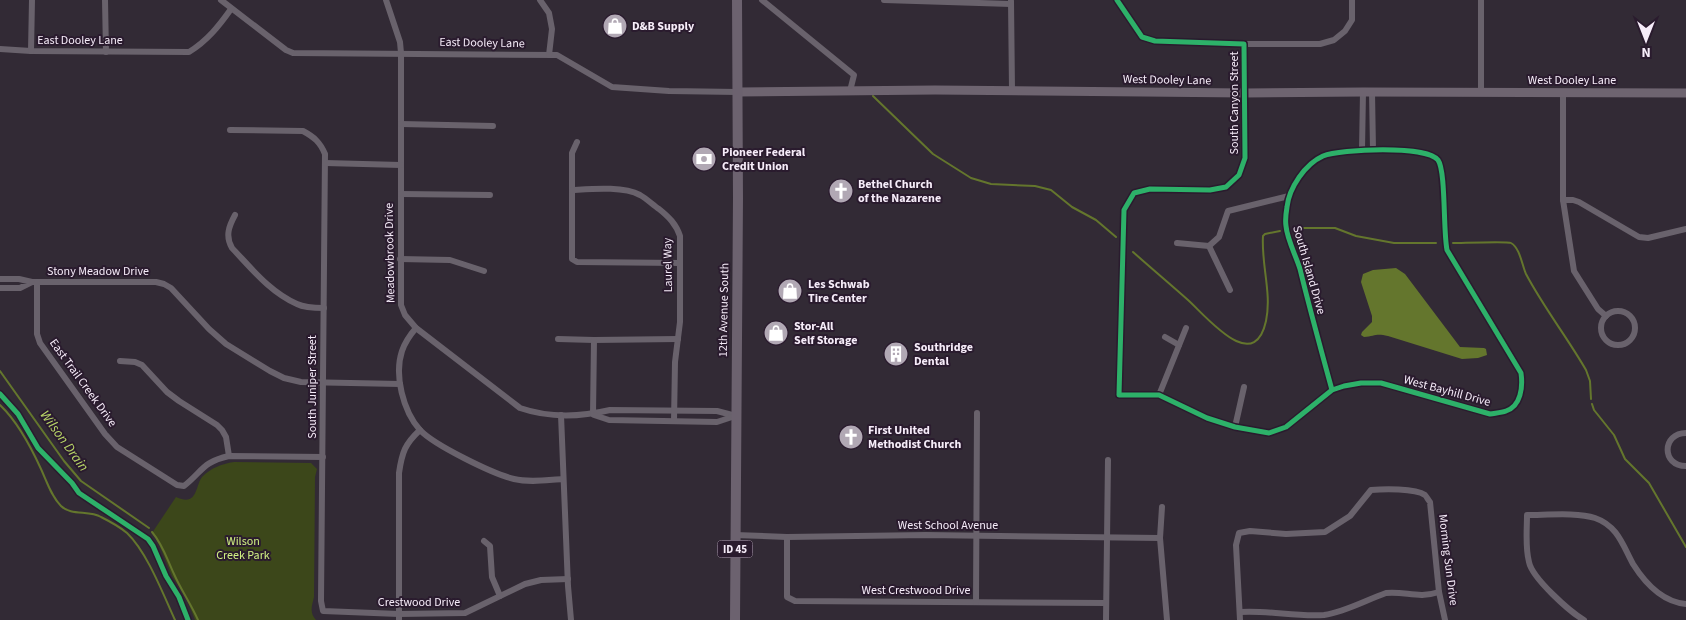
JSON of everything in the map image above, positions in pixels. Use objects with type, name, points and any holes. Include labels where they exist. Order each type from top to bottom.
[{"type":"main road","name":"12th Avenue South","points":[[735,620],[737,0]]},
{"type":"street","points":[[31,51],[32,0]]},
{"type":"street","points":[[105,0],[106,52]]},
{"type":"street","name":"East Dooley Lane","points":[[221,0],[286,50],[293,53],[557,55],[612,87],[669,91],[738,92]]},
{"type":"street","name":"Meadowbrook Drive","points":[[386,0],[400,42],[401,53],[400,305],[405,315],[416,328],[520,408],[544,415],[561,416],[593,414],[610,410],[717,411],[736,416]]},
{"type":"street","points":[[540,0],[549,13],[552,29],[549,55]]},
{"type":"street","points":[[762,0],[854,75],[850,91]]},
{"type":"street","points":[[884,0],[1011,2],[1012,90]]},
{"type":"street","name":"South Canyon Street","points":[[1117,0],[1142,37],[1155,41],[1244,44],[1245,158],[1239,175],[1226,187],[1210,190],[1150,189],[1134,193],[1124,210],[1119,394]]},
{"type":"street","points":[[1244,44],[1310,44],[1334,40],[1352,20],[1352,0]]},
{"type":"street","points":[[1481,0],[1481,92]]},
{"type":"street","name":"East Dooley Lane","points":[[0,50],[189,52],[216,31],[232,9]]},
{"type":"street","name":"West Dooley Lane","points":[[738,92],[1012,90],[1244,93],[1686,93]]},
{"type":"street","points":[[1368,92],[1373,150]]},
{"type":"street","points":[[1362,150],[1368,92]]},
{"type":"street","points":[[1563,93],[1563,200],[1574,271],[1598,309],[1606,316]]},
{"type":"street","points":[[401,124],[492,126]]},
{"type":"street","name":"South Juniper Street","points":[[230,130],[303,131],[320,143],[325,154],[321,601],[323,611]]},
{"type":"street","points":[[578,142],[572,153],[572,259],[577,262],[680,263]]},
{"type":"street","name":"South Island Drive","points":[[1332,390],[1296,256],[1286,226],[1289,196],[1301,175],[1316,160],[1344,151],[1373,150]]},
{"type":"street","name":"West Bayhill Drive","points":[[1119,394],[1159,395],[1207,418],[1235,427],[1269,433],[1286,427],[1332,390],[1361,383],[1381,383],[1490,414],[1507,411],[1515,405],[1521,391],[1521,373],[1447,250],[1444,237],[1441,166],[1431,154],[1412,151],[1373,150]]},
{"type":"street","points":[[325,163],[401,165]]},
{"type":"street","name":"Laurel Way","points":[[572,190],[631,191],[642,196],[664,214],[677,228],[680,236],[680,263],[674,421]]},
{"type":"street","points":[[400,194],[490,194]]},
{"type":"street","points":[[1177,243],[1209,246],[1219,237],[1228,210],[1289,196]]},
{"type":"street","points":[[1563,200],[1579,202],[1639,237],[1648,238],[1686,229]]},
{"type":"street","points":[[235,214],[228,228],[228,242],[265,284],[297,304],[324,308]]},
{"type":"street","points":[[1209,246],[1230,290]]},
{"type":"street","points":[[400,259],[450,260],[484,271]]},
{"type":"street","name":"Stony Meadow Drive","points":[[0,279],[20,279],[34,282],[156,282],[164,284],[171,288],[209,329],[226,344],[270,372],[284,378],[301,382],[400,384]]},
{"type":"street","name":"Stony Meadow Drive","points":[[0,288],[20,288],[34,282]]},
{"type":"street","name":"East Trail Creek Drive","points":[[34,282],[37,338],[105,434],[117,447],[177,485],[184,486],[201,468],[214,460],[228,456],[323,457]]},
{"type":"street","points":[[1616,311],[1627,314],[1634,323],[1633,334],[1630,339],[1616,344],[1606,340],[1601,330],[1601,325],[1606,316],[1616,311]]},
{"type":"street","points":[[416,328],[408,338],[402,352],[400,384],[408,410],[420,430],[439,445],[512,479],[528,481],[564,479]]},
{"type":"street","points":[[1159,395],[1186,328]]},
{"type":"street","points":[[1165,337],[1179,345]]},
{"type":"street","points":[[558,339],[678,339]]},
{"type":"street","points":[[593,414],[594,340]]},
{"type":"street","points":[[120,361],[135,362],[142,366],[179,402],[222,430],[226,437],[228,456]]},
{"type":"street","points":[[1235,427],[1244,387]]},
{"type":"street","points":[[976,602],[977,412]]},
{"type":"street","name":"Meadowbrook Drive","points":[[593,414],[609,420],[717,422],[736,416]]},
{"type":"street","points":[[561,416],[571,620]]},
{"type":"street","points":[[399,617],[399,473],[401,455],[408,440],[420,430]]},
{"type":"street","points":[[1686,433],[1673,437],[1668,447],[1668,452],[1673,462],[1686,466]]},
{"type":"street","points":[[1106,620],[1108,460]]},
{"type":"street","name":"Morning Sun Drive","points":[[1240,620],[1236,545],[1239,533],[1250,531],[1286,534],[1325,532],[1350,516],[1371,490],[1387,488],[1415,492],[1425,496],[1430,502],[1439,592],[1445,620]]},
{"type":"street","points":[[1162,507],[1160,538],[1167,620]]},
{"type":"street","points":[[1584,620],[1571,611],[1533,573],[1529,562],[1527,515],[1586,516],[1597,518],[1619,536],[1634,565],[1652,589],[1674,603],[1686,604]]},
{"type":"street","name":"West School Avenue","points":[[735,535],[787,538],[976,536],[1160,538]]},
{"type":"street","name":"West Crestwood Drive","points":[[787,538],[787,597],[795,601],[1106,603]]},
{"type":"street","points":[[484,541],[490,546],[492,577],[500,596]]},
{"type":"street","name":"Crestwood Drive","points":[[323,611],[399,617],[466,614],[531,582],[568,579]]},
{"type":"street","points":[[1240,612],[1264,611],[1287,615],[1327,614],[1386,593],[1394,592],[1420,596],[1439,592]]},
{"type":"green space","name":"Wilson Creek Park","points":[[234,462],[311,463],[317,469],[315,477],[314,597],[312,609],[312,614],[316,620],[195,620],[186,597],[172,576],[156,537],[152,533],[176,497],[188,499],[192,497],[205,474],[217,467]]},
{"type":"shaded area","points":[[1396,268],[1405,274],[1460,347],[1484,348],[1487,355],[1478,358],[1462,359],[1388,336],[1364,337],[1361,335],[1372,322],[1372,316],[1361,282],[1363,274],[1373,270]]},
{"type":"waterway","points":[[873,96],[933,154],[971,178],[991,184],[1035,186],[1051,190],[1072,207],[1096,220],[1116,237]]},
{"type":"waterway","points":[[1296,228],[1335,228],[1356,236],[1394,243],[1436,243]]},
{"type":"waterway","points":[[1133,252],[1217,328],[1241,343],[1251,343],[1260,337],[1268,310],[1263,236],[1280,231]]},
{"type":"waterway","points":[[1453,243],[1502,242],[1514,245],[1533,287],[1586,370],[1590,381],[1591,399]]},
{"type":"waterway","name":"Wilson Drain","points":[[0,371],[64,461],[81,481],[149,528]]},
{"type":"waterway","points":[[1592,404],[1594,410],[1614,435],[1625,459],[1649,483],[1686,547]]},
{"type":"waterway","points":[[0,405],[24,435],[52,493],[61,506],[70,511],[101,517],[127,533],[134,541],[154,574],[175,620]]},
{"type":"waterway","name":"Wilson Drain","points":[[152,532],[162,547],[198,620]]},
{"type":"cycle path","points":[[1117,0],[1142,37],[1155,41],[1244,44],[1245,158],[1239,175],[1226,187],[1210,190],[1150,189],[1134,193],[1124,210],[1119,395],[1159,395],[1207,418],[1235,427],[1269,433],[1286,427],[1332,390],[1361,383],[1381,383],[1490,414],[1511,409],[1520,395],[1521,373],[1447,250],[1442,176],[1438,160],[1430,155],[1401,150],[1364,150],[1323,156],[1304,171],[1291,192],[1286,214],[1287,231],[1300,269],[1332,390]]},
{"type":"cycle path","points":[[0,394],[18,414],[38,448],[72,483],[79,493],[148,539],[166,576],[179,597],[188,620]]},
{"type":"place","name":"D&B Supply","points":[[615,26]]},
{"type":"place","name":"Pioneer Federal Credit Union","points":[[704,159]]},
{"type":"place","name":"Bethel Church of the Nazarene","points":[[841,191]]},
{"type":"place","name":"Les Schwab Tire Center","points":[[790,291]]},
{"type":"place","name":"Stor-All Self Storage","points":[[776,333]]},
{"type":"place","name":"Southridge Dental","points":[[896,354]]},
{"type":"place","name":"First United Methodist Church","points":[[851,437]]}]
